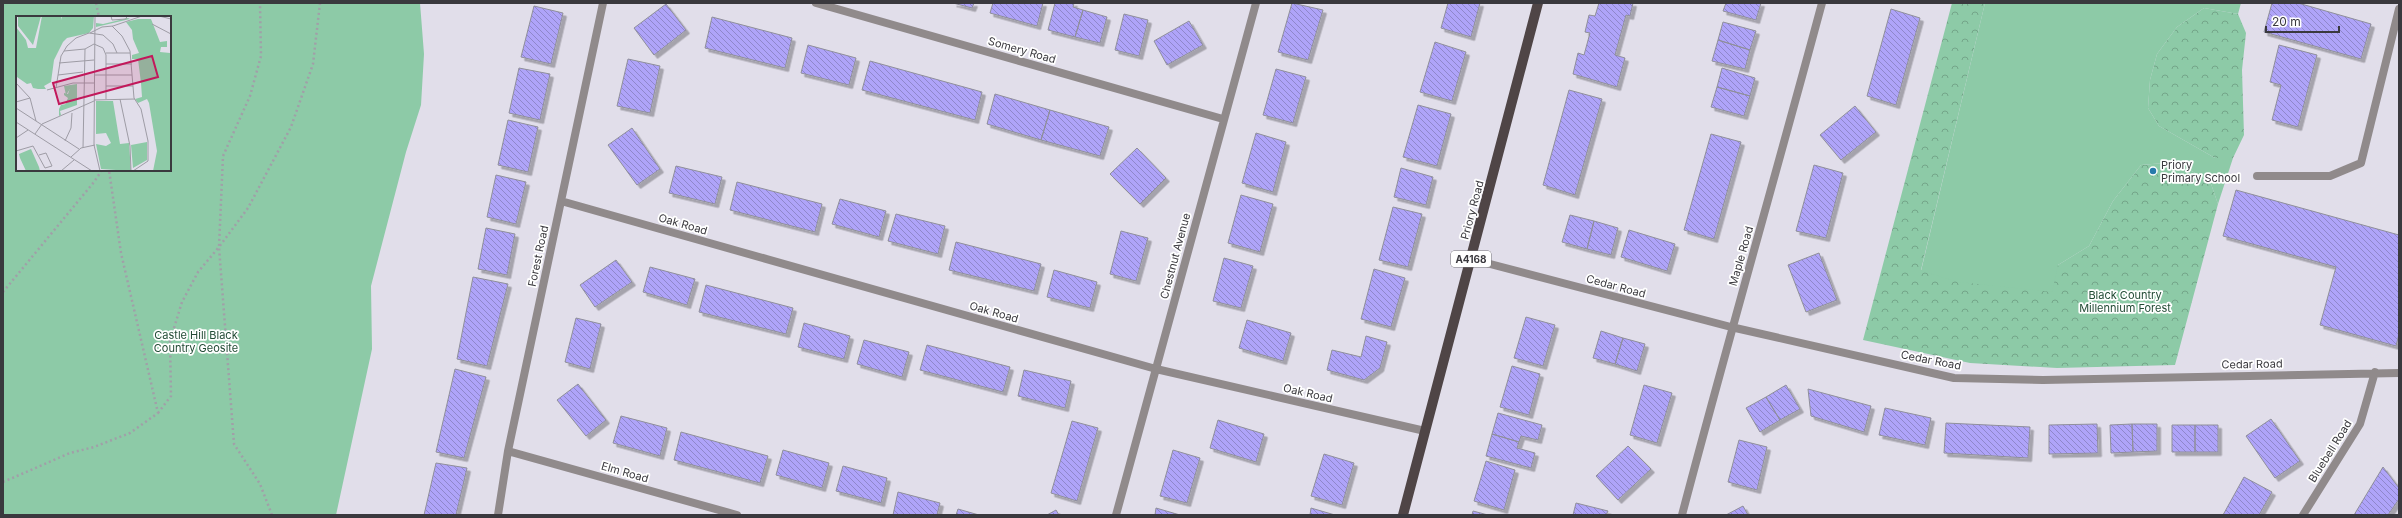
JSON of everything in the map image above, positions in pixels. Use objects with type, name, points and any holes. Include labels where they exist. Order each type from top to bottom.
[{"type":"main road","name":"Priory Road","points":[[1402,515],[1538,3]]},
{"type":"street","name":"Forest Road","points":[[498,515],[508,451],[603,3]]},
{"type":"street","name":"Somery Road","points":[[816,3],[1223,119]]},
{"type":"street","name":"Chestnut Avenue","points":[[1116,515],[1223,119],[1256,3]]},
{"type":"street","name":"Maple Road","points":[[1682,515],[1731,327],[1775,176],[1822,3]]},
{"type":"street","points":[[2257,176],[2330,176],[2361,163],[2399,9]]},
{"type":"street","name":"Oak Road","points":[[561,201],[1156,369],[1425,431]]},
{"type":"street","name":"Cedar Road","points":[[1471,259],[1731,327],[1954,378],[2043,380],[2375,372],[2399,373]]},
{"type":"street","name":"Bluebell Road","points":[[2303,515],[2360,424],[2375,372]]},
{"type":"street","name":"Elm Road","points":[[508,451],[737,515]]},
{"type":"path","points":[[96,3],[99,16]]},
{"type":"path","points":[[260,3],[261,56],[250,96],[223,156],[219,247],[234,444],[260,484],[272,515]]},
{"type":"path","points":[[3,482],[70,453],[94,448],[130,433],[158,413],[171,396],[170,341],[182,302],[198,272],[248,208],[291,127],[313,64],[320,3]]},
{"type":"path","points":[[3,292],[94,182],[101,171]]},
{"type":"path","points":[[109,171],[122,253],[158,413]]},
{"type":"green space","name":"Castle Hill Black Country Geosite","points":[[3,3],[420,3],[424,54],[421,105],[406,152],[371,286],[372,349],[336,515],[3,515]]},
{"type":"green space","name":"Black Country Millennium Forest","points":[[1952,3],[1985,3],[1921,270],[2058,265],[2089,246],[2113,201],[2141,165],[2175,162],[2210,181],[2218,204],[2175,365],[2057,368],[1970,363],[1863,340]]},
{"type":"green space","points":[[1985,3],[2241,3],[2238,14],[2204,8],[2177,27],[2157,54],[2150,80],[2148,108],[2159,126],[2215,158],[2233,158],[2218,204],[2210,181],[2175,162],[2141,165],[2113,201],[2089,246],[2058,265],[2052,292],[1959,282],[1921,271]]},
{"type":"green space","points":[[2204,8],[2238,14],[2246,33],[2242,70],[2244,135],[2233,158],[2215,158],[2159,126],[2148,108],[2150,80],[2157,54],[2177,27]]},
{"type":"building","points":[[953,3],[974,3],[972,8]]},
{"type":"building","points":[[993,3],[1043,3],[1037,26],[990,13]]},
{"type":"building","points":[[1055,3],[1074,3],[1073,7],[1083,10],[1075,37],[1048,30]]},
{"type":"building","points":[[1292,3],[1323,10],[1308,60],[1278,52]]},
{"type":"building","points":[[1448,3],[1480,3],[1471,37],[1441,28]]},
{"type":"building","points":[[1599,3],[1633,3],[1630,16],[1626,15],[1615,55],[1625,58],[1617,87],[1573,74],[1578,53],[1584,55],[1590,33],[1585,32],[1589,15],[1595,16]]},
{"type":"building","points":[[1726,3],[1761,3],[1756,20],[1723,11]]},
{"type":"building","points":[[2272,3],[2298,3],[2371,24],[2361,59],[2264,32]]},
{"type":"building","points":[[666,4],[686,30],[654,55],[634,28]]},
{"type":"building","points":[[534,6],[563,13],[551,64],[521,57]]},
{"type":"building","points":[[1891,9],[1920,18],[1896,105],[1867,96]]},
{"type":"building","points":[[1083,10],[1107,17],[1100,43],[1075,37]]},
{"type":"building","points":[[1124,14],[1148,20],[1139,56],[1115,50]]},
{"type":"building","points":[[712,17],[792,38],[785,68],[705,48]]},
{"type":"building","points":[[1189,21],[1203,45],[1167,65],[1154,41]]},
{"type":"building","points":[[1723,22],[1756,31],[1750,50],[1718,40]]},
{"type":"building","points":[[1718,40],[1750,50],[1745,69],[1712,61]]},
{"type":"building","points":[[1435,42],[1466,52],[1452,101],[1420,92]]},
{"type":"building","points":[[808,45],[856,58],[849,85],[801,73]]},
{"type":"building","points":[[2279,45],[2317,55],[2298,127],[2272,120],[2281,85],[2270,82]]},
{"type":"building","points":[[628,59],[660,66],[650,113],[617,106]]},
{"type":"building","points":[[870,61],[982,92],[975,120],[862,90]]},
{"type":"building","points":[[519,68],[550,74],[540,120],[509,113]]},
{"type":"building","points":[[1722,68],[1755,78],[1750,96],[1717,87]]},
{"type":"building","points":[[1276,69],[1306,77],[1293,123],[1263,115]]},
{"type":"building","points":[[1717,87],[1750,96],[1744,116],[1711,107]]},
{"type":"building","points":[[1569,90],[1602,99],[1575,195],[1543,185]]},
{"type":"building","points":[[995,94],[1050,110],[1041,140],[987,124]]},
{"type":"building","points":[[1418,105],[1451,114],[1437,166],[1403,157]]},
{"type":"building","points":[[1855,106],[1876,132],[1841,160],[1820,135]]},
{"type":"building","points":[[1050,110],[1109,127],[1100,156],[1041,140]]},
{"type":"building","points":[[508,120],[538,127],[528,172],[498,165]]},
{"type":"building","points":[[632,128],[660,169],[637,185],[608,145]]},
{"type":"building","points":[[1256,133],[1286,142],[1273,192],[1242,183]]},
{"type":"building","points":[[1711,134],[1741,142],[1714,239],[1684,230]]},
{"type":"building","points":[[1137,148],[1166,178],[1140,204],[1110,174]]},
{"type":"building","points":[[1814,165],[1843,173],[1826,238],[1796,231]]},
{"type":"building","points":[[676,166],[722,177],[715,204],[669,193]]},
{"type":"building","points":[[1401,168],[1433,177],[1426,205],[1394,197]]},
{"type":"building","points":[[496,175],[526,182],[516,224],[487,217]]},
{"type":"building","points":[[737,182],[822,204],[815,232],[730,210]]},
{"type":"building","points":[[2236,190],[2399,235],[2399,334],[2396,346],[2320,325],[2336,267],[2223,236]]},
{"type":"building","points":[[1241,195],[1273,204],[1260,252],[1228,243]]},
{"type":"building","points":[[840,199],[886,211],[879,237],[832,224]]},
{"type":"building","points":[[1393,207],[1422,214],[1408,267],[1379,260]]},
{"type":"building","points":[[896,214],[945,226],[938,254],[888,241]]},
{"type":"building","points":[[1570,215],[1594,221],[1587,249],[1562,242]]},
{"type":"building","points":[[1594,221],[1618,228],[1611,255],[1587,249]]},
{"type":"building","points":[[486,228],[515,234],[507,275],[478,269]]},
{"type":"building","points":[[1629,230],[1675,244],[1667,271],[1621,257]]},
{"type":"building","points":[[1121,231],[1148,238],[1136,281],[1110,274]]},
{"type":"building","points":[[956,242],[1041,264],[1034,291],[949,270]]},
{"type":"building","points":[[1819,253],[1837,300],[1806,312],[1788,265]]},
{"type":"building","points":[[1224,258],[1253,266],[1241,308],[1213,301]]},
{"type":"building","points":[[616,260],[632,282],[595,307],[580,285]]},
{"type":"building","points":[[650,267],[695,279],[687,305],[643,292]]},
{"type":"building","points":[[1374,269],[1405,278],[1391,327],[1361,319]]},
{"type":"building","points":[[1054,270],[1097,282],[1090,308],[1047,297]]},
{"type":"building","points":[[473,277],[508,284],[487,366],[457,359]]},
{"type":"building","points":[[706,285],[793,308],[786,334],[699,312]]},
{"type":"building","points":[[1526,317],[1555,325],[1543,366],[1514,358]]},
{"type":"building","points":[[576,318],[601,324],[590,369],[565,362]]},
{"type":"building","points":[[1247,320],[1291,333],[1283,361],[1239,348]]},
{"type":"building","points":[[804,323],[850,336],[844,359],[798,347]]},
{"type":"building","points":[[1601,331],[1623,338],[1615,364],[1593,358]]},
{"type":"building","points":[[1366,336],[1387,342],[1380,368],[1364,380],[1327,370],[1332,350],[1361,357]]},
{"type":"building","points":[[1623,338],[1645,344],[1637,371],[1615,364]]},
{"type":"building","points":[[864,340],[909,352],[902,377],[857,364]]},
{"type":"building","points":[[927,345],[1010,367],[1003,392],[920,370]]},
{"type":"building","points":[[1512,366],[1540,374],[1529,415],[1500,407]]},
{"type":"building","points":[[455,369],[486,377],[464,458],[436,452]]},
{"type":"building","points":[[1024,370],[1071,381],[1065,408],[1018,396]]},
{"type":"building","points":[[578,384],[606,420],[586,436],[557,400]]},
{"type":"building","points":[[1644,385],[1672,393],[1657,443],[1630,435]]},
{"type":"building","points":[[1786,385],[1800,409],[1780,420],[1766,397]]},
{"type":"building","points":[[1808,389],[1871,406],[1864,432],[1811,416]]},
{"type":"building","points":[[1766,397],[1780,420],[1760,432],[1746,408]]},
{"type":"building","points":[[1885,408],[1931,418],[1925,445],[1879,435]]},
{"type":"building","points":[[1498,413],[1542,425],[1538,440],[1521,436],[1519,442],[1492,434]]},
{"type":"building","points":[[621,416],[667,428],[660,456],[613,443]]},
{"type":"building","points":[[2271,419],[2300,461],[2275,478],[2246,436]]},
{"type":"building","points":[[1218,420],[1264,434],[1256,462],[1210,448]]},
{"type":"building","points":[[1072,421],[1098,428],[1077,501],[1051,493]]},
{"type":"building","points":[[1946,423],[2030,427],[2028,458],[1944,453]]},
{"type":"building","points":[[2097,424],[2098,453],[2049,454],[2049,425]]},
{"type":"building","points":[[2132,424],[2157,424],[2157,451],[2133,452]]},
{"type":"building","points":[[2132,424],[2133,452],[2111,453],[2110,425]]},
{"type":"building","points":[[2172,425],[2195,425],[2195,452],[2172,452]]},
{"type":"building","points":[[2195,425],[2218,425],[2218,452],[2195,452]]},
{"type":"building","points":[[681,432],[768,456],[760,483],[674,460]]},
{"type":"building","points":[[1492,434],[1519,442],[1517,448],[1535,453],[1531,468],[1486,456]]},
{"type":"building","points":[[1739,440],[1767,447],[1757,490],[1728,482]]},
{"type":"building","points":[[1628,446],[1651,469],[1618,500],[1596,476]]},
{"type":"building","points":[[783,450],[829,463],[822,488],[776,475]]},
{"type":"building","points":[[1173,450],[1200,458],[1187,503],[1160,496]]},
{"type":"building","points":[[1324,454],[1354,463],[1342,505],[1311,496]]},
{"type":"building","points":[[1486,461],[1515,470],[1504,510],[1474,501]]},
{"type":"building","points":[[436,463],[467,468],[456,515],[424,515]]},
{"type":"building","points":[[843,466],[887,478],[881,503],[836,491]]},
{"type":"building","points":[[2383,467],[2399,488],[2399,499],[2388,515],[2354,515]]},
{"type":"building","points":[[2244,477],[2272,492],[2259,515],[2223,515]]},
{"type":"building","points":[[898,492],[940,503],[937,515],[893,515]]},
{"type":"building","points":[[1576,503],[1608,511],[1606,515],[1573,515]]},
{"type":"building","points":[[1743,506],[1748,515],[1726,515]]},
{"type":"building","points":[[1156,508],[1180,515],[1155,515]]},
{"type":"building","points":[[1311,508],[1335,515],[1310,515]]},
{"type":"building","points":[[958,509],[979,515],[956,515]]},
{"type":"building","points":[[1056,510],[1059,515],[1047,515]]},
{"type":"building","points":[[1473,511],[1488,515],[1472,515]]},
{"type":"place","name":"Priory Primary School","points":[[2153,171]]}]
